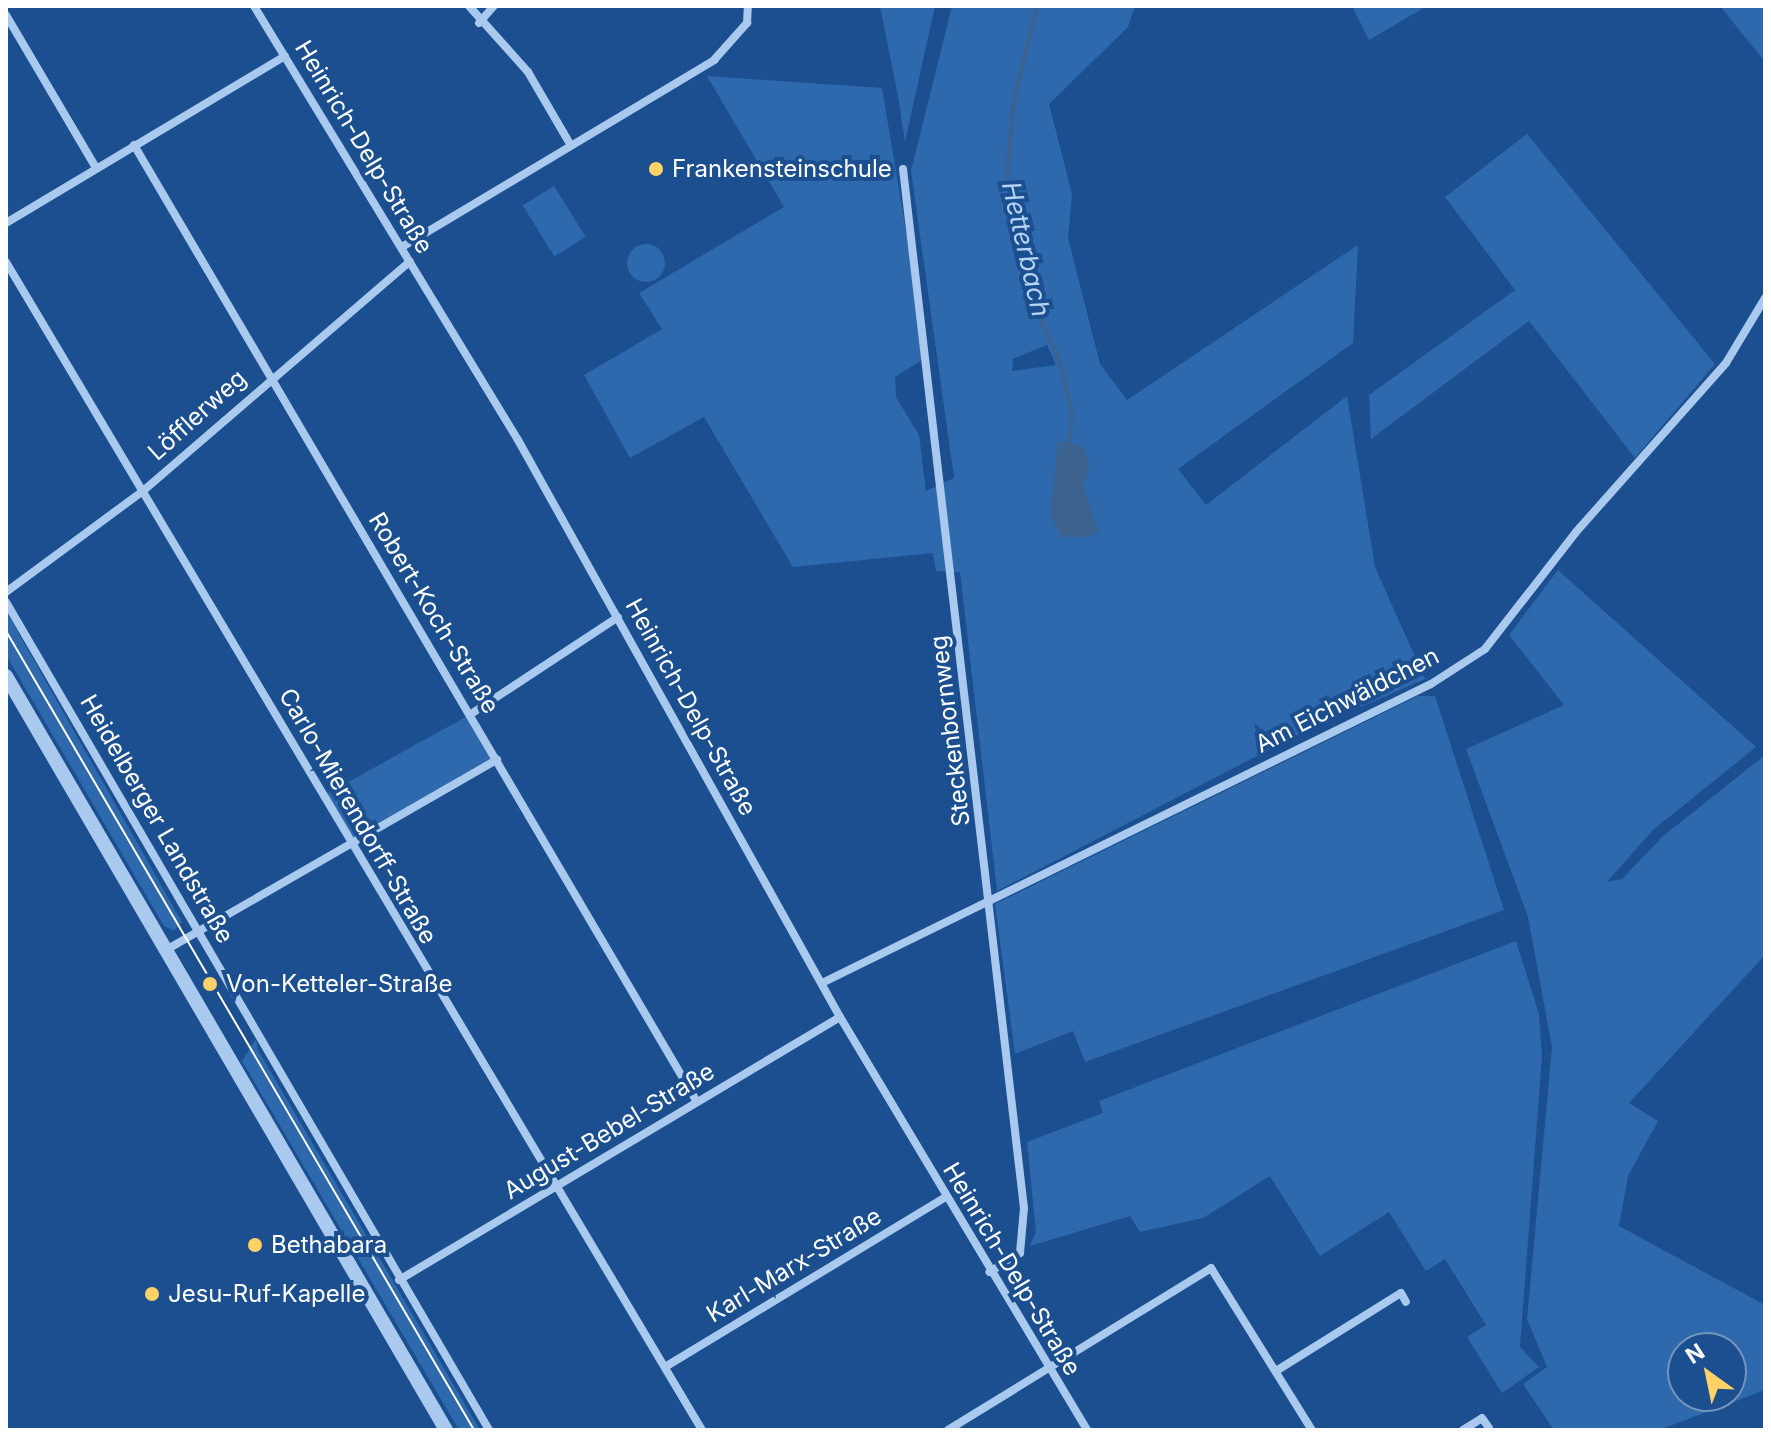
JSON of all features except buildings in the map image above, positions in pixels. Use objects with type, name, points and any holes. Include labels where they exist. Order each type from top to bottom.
[{"type":"street","name":"Heinrich-Delp-Straße","points":[[254,6],[402,247],[618,617],[944,1198],[1087,1430]]},
{"type":"street","points":[[469,6],[479,23],[528,72],[570,144]]},
{"type":"street","points":[[479,23],[494,6]]},
{"type":"street","points":[[402,247],[714,60],[747,23],[748,6]]},
{"type":"street","points":[[6,15],[96,168]]},
{"type":"street","points":[[6,223],[285,56]]},
{"type":"street","name":"Robert-Koch-Straße","points":[[134,145],[697,1102]]},
{"type":"street","name":"Steckenbornweg","points":[[903,169],[1024,1208],[1020,1253],[990,1272]]},
{"type":"street","name":"Löfflerweg","points":[[6,592],[143,491],[271,375],[410,261]]},
{"type":"street","name":"Carlo-Mierendorff-Straße","points":[[6,262],[553,1187],[702,1430]]},
{"type":"street","name":"Am Eichwäldchen","points":[[822,983],[1431,684],[1485,649],[1576,532],[1726,363],[1765,298]]},
{"type":"street","name":"Heidelberger Landstraße","points":[[6,602],[489,1430]]},
{"type":"street","points":[[471,714],[618,617]]},
{"type":"street","points":[[6,676],[446,1430]]},
{"type":"street","points":[[165,951],[497,760]]},
{"type":"street","name":"August-Bebel-Straße","points":[[399,1280],[840,1017]]},
{"type":"street","name":"Karl-Marx-Straße","points":[[665,1367],[944,1198]]},
{"type":"street","points":[[948,1430],[1211,1268],[1276,1371],[1307,1428]]},
{"type":"street","points":[[1276,1371],[1401,1293],[1406,1302]]},
{"type":"street","points":[[1463,1430],[1482,1418],[1489,1428]]},
{"type":"shaded area","points":[[880,6],[935,6],[905,142],[898,96]]},
{"type":"shaded area","points":[[952,6],[1135,6],[1128,27],[1049,104],[1072,194],[1068,238],[1100,364],[1127,400],[1358,245],[1353,343],[1178,469],[1206,505],[1347,396],[1375,567],[1425,679],[1301,733],[997,891],[960,572],[936,571],[933,553],[793,567],[704,417],[630,458],[584,375],[662,329],[639,293],[784,207],[707,76],[882,88],[927,357],[895,377],[896,397],[919,435],[926,491],[954,478],[911,171]],"holes":[[[1047,345],[1056,365],[1012,371],[1013,359]]]},
{"type":"shaded area","points":[[1352,6],[1427,6],[1369,40]]},
{"type":"shaded area","points":[[1720,6],[1765,6],[1765,62]]},
{"type":"shaded area","points":[[1527,134],[1715,364],[1635,458],[1529,321],[1371,439],[1369,395],[1515,290],[1445,197]]},
{"type":"shaded area","points":[[554,186],[586,237],[554,256],[523,206]]},
{"type":"shaded area","points":[[646,244],[660,249],[665,263],[660,277],[646,282],[632,277],[627,263],[632,249]]},
{"type":"shaded area","points":[[1058,441],[1083,446],[1090,468],[1083,487],[1099,532],[1089,537],[1062,537],[1050,516]]},
{"type":"shaded area","points":[[1558,570],[1756,747],[1653,830],[1607,882],[1622,879],[1662,837],[1765,755],[1765,955],[1629,1103],[1658,1121],[1628,1176],[1619,1226],[1765,1305],[1765,1390],[1747,1397],[1747,1332],[1667,1332],[1667,1412],[1707,1412],[1659,1430],[1554,1430],[1523,1384],[1547,1367],[1527,1319],[1552,1047],[1528,917],[1466,749],[1564,705],[1509,635]]},
{"type":"shaded area","points":[[6,611],[182,922],[174,931],[164,926],[6,655]]},
{"type":"shaded area","points":[[1418,696],[1435,696],[1504,910],[1085,1062],[1073,1031],[1015,1054],[995,904]]},
{"type":"shaded area","points":[[471,714],[497,760],[349,842],[323,796]]},
{"type":"shaded area","points":[[1516,941],[1539,1014],[1542,1056],[1520,1347],[1539,1367],[1502,1393],[1467,1337],[1486,1325],[1445,1259],[1426,1271],[1389,1212],[1320,1256],[1270,1176],[1203,1218],[1140,1232],[1130,1216],[1030,1246],[1036,1232],[1027,1142],[1103,1113],[1099,1101]]},
{"type":"shaded area","points":[[256,1039],[258,1050],[480,1430],[459,1430],[242,1061]]},
{"type":"waterway","name":"Hetterbach","points":[[1037,6],[1013,106],[1007,180],[1042,323],[1060,361],[1072,414],[1069,443]]},
{"type":"tram line","points":[[6,631],[474,1430]]},
{"type":"place","name":"Frankensteinschule","points":[[656,169]]},
{"type":"place","name":"Von-Ketteler-Straße","points":[[210,984]]},
{"type":"place","name":"Bethabara","points":[[255,1245]]},
{"type":"place","name":"Jesu-Ruf-Kapelle","points":[[152,1294]]}]
